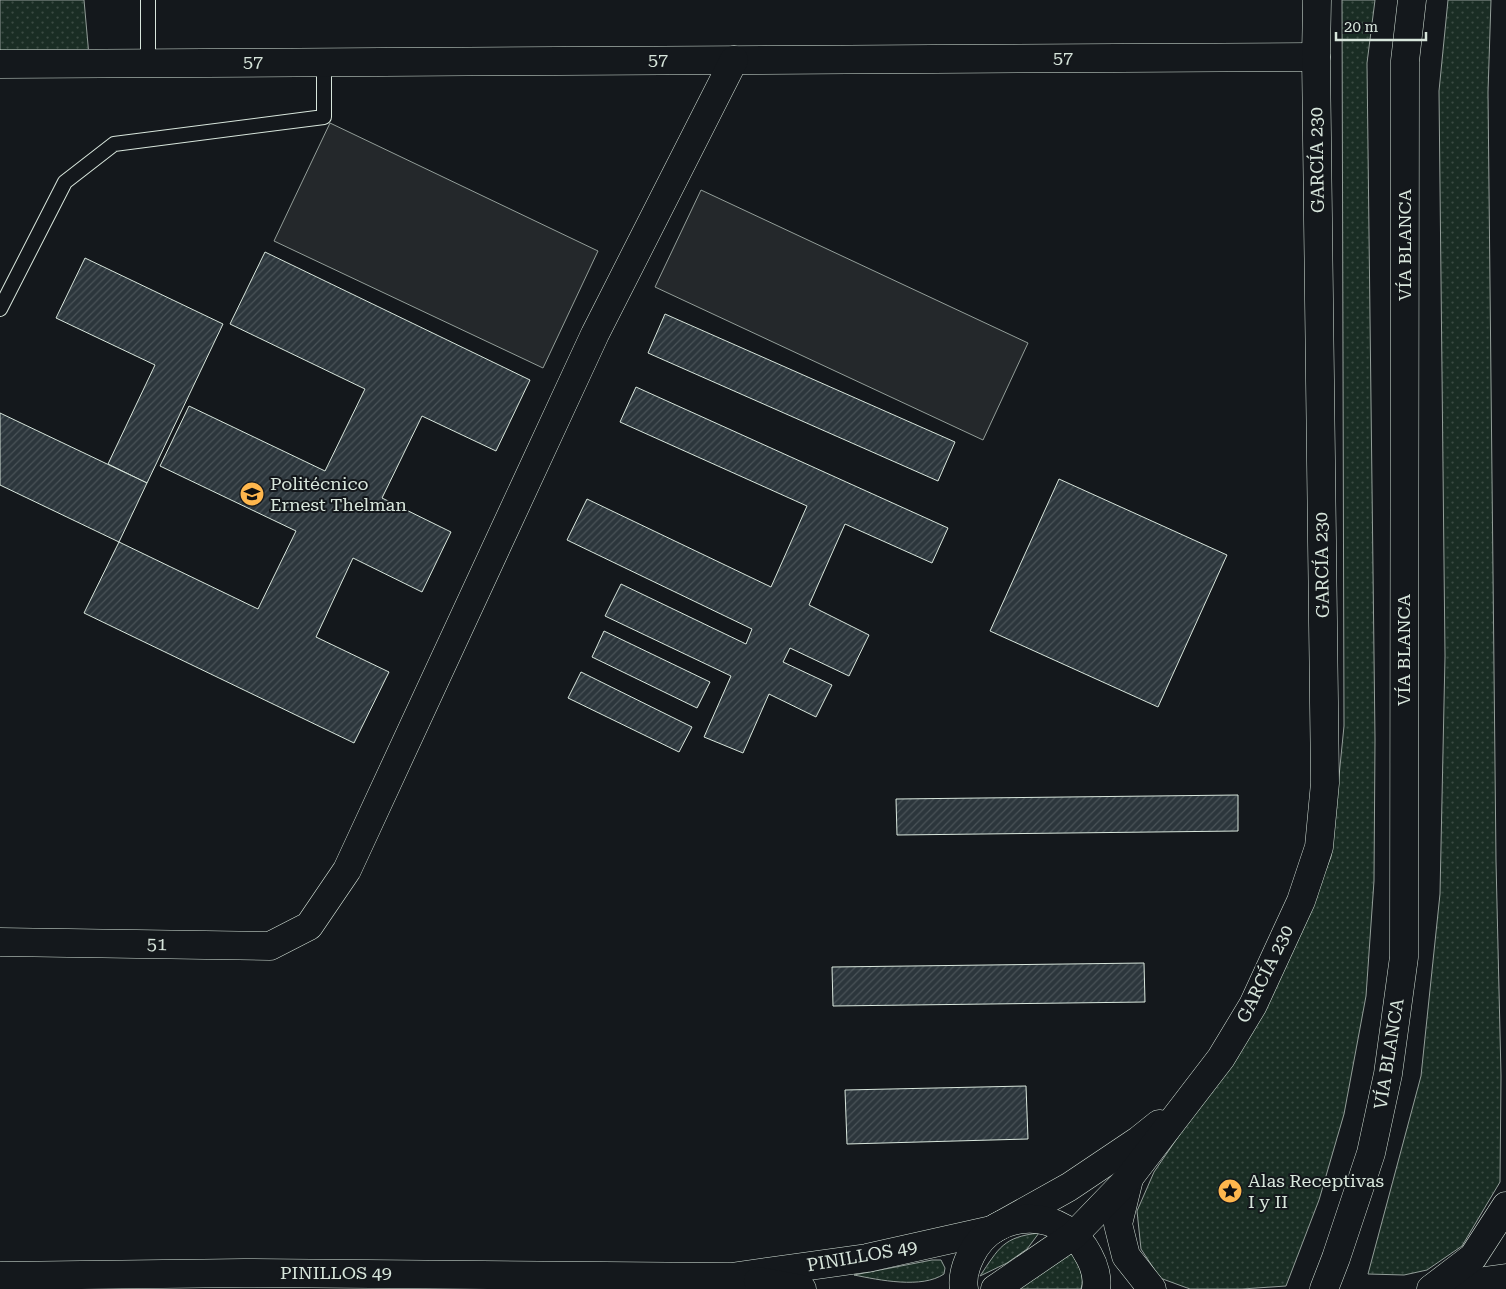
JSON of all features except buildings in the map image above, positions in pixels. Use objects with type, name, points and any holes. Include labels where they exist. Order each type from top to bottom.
[{"type":"main road","name":"GARCÍA 230","points":[[1079,1241],[1221,1058],[1253,1004],[1301,901],[1319,847],[1325,783],[1316,57],[1317,0]]},
{"type":"main road","name":"VÍA BLANCA","points":[[1324,1289],[1371,1153],[1388,1074],[1404,957],[1405,61],[1412,0]]},
{"type":"main road","name":"57","points":[[0,64],[1316,57]]},
{"type":"main road","name":"51","points":[[0,942],[270,946],[309,926],[347,870],[595,334],[734,60]]},
{"type":"main road","name":"GARCÍA 230","points":[[992,1230],[1069,1187],[1138,1140],[1191,1098]]},
{"type":"main road","points":[[1129,1178],[1118,1224],[1126,1256],[1150,1289]]},
{"type":"main road","points":[[1430,1289],[1473,1257],[1506,1206]]},
{"type":"main road","points":[[964,1289],[966,1265],[976,1245],[992,1230],[1012,1220],[1034,1218],[1055,1223],[1150,1289]]},
{"type":"main road","name":"PINILLOS 49","points":[[0,1276],[254,1273],[732,1277],[868,1258],[992,1230]]},
{"type":"main road","points":[[995,1289],[1079,1241]]},
{"type":"main road","points":[[1079,1241],[1094,1265],[1096,1289]]},
{"type":"main road","name":"PINILLOS 49","points":[[732,1277],[802,1289]]},
{"type":"main road","points":[[1430,1289],[1506,1278]]},
{"type":"lane","points":[[148,0],[148,63]]},
{"type":"lane","points":[[0,309],[66,182],[114,144],[324,117],[324,62]]},
{"type":"green space","points":[[0,0],[84,0],[89,56],[0,52]]},
{"type":"green space","points":[[1342,0],[1375,0],[1367,63],[1375,739],[1374,881],[1366,996],[1344,1114],[1319,1200],[1286,1286],[1242,1289],[1190,1289],[1160,1278],[1141,1249],[1137,1211],[1154,1172],[1254,1026],[1297,939],[1331,857],[1344,726]]},
{"type":"green space","points":[[1448,0],[1491,0],[1488,92],[1496,861],[1501,1076],[1500,1182],[1462,1246],[1427,1270],[1404,1275],[1368,1274],[1421,1076],[1440,894],[1445,656],[1439,91]]},
{"type":"green space","points":[[1039,1233],[1027,1249],[1007,1263],[980,1276],[1003,1246],[1017,1237]]},
{"type":"green space","points":[[1071,1253],[1080,1270],[1082,1279],[1081,1289],[1012,1289]]},
{"type":"green space","points":[[932,1260],[941,1260],[945,1268],[944,1274],[935,1279],[900,1282],[854,1275]]},
{"type":"shaded area","points":[[330,123],[598,251],[543,368],[274,241]]},
{"type":"shaded area","points":[[701,190],[1028,343],[983,440],[655,287]]},
{"type":"place","name":"Politécnico Ernest Thelman","points":[[252,494]]},
{"type":"place","name":"Alas Receptivas I y II","points":[[1230,1191]]}]
